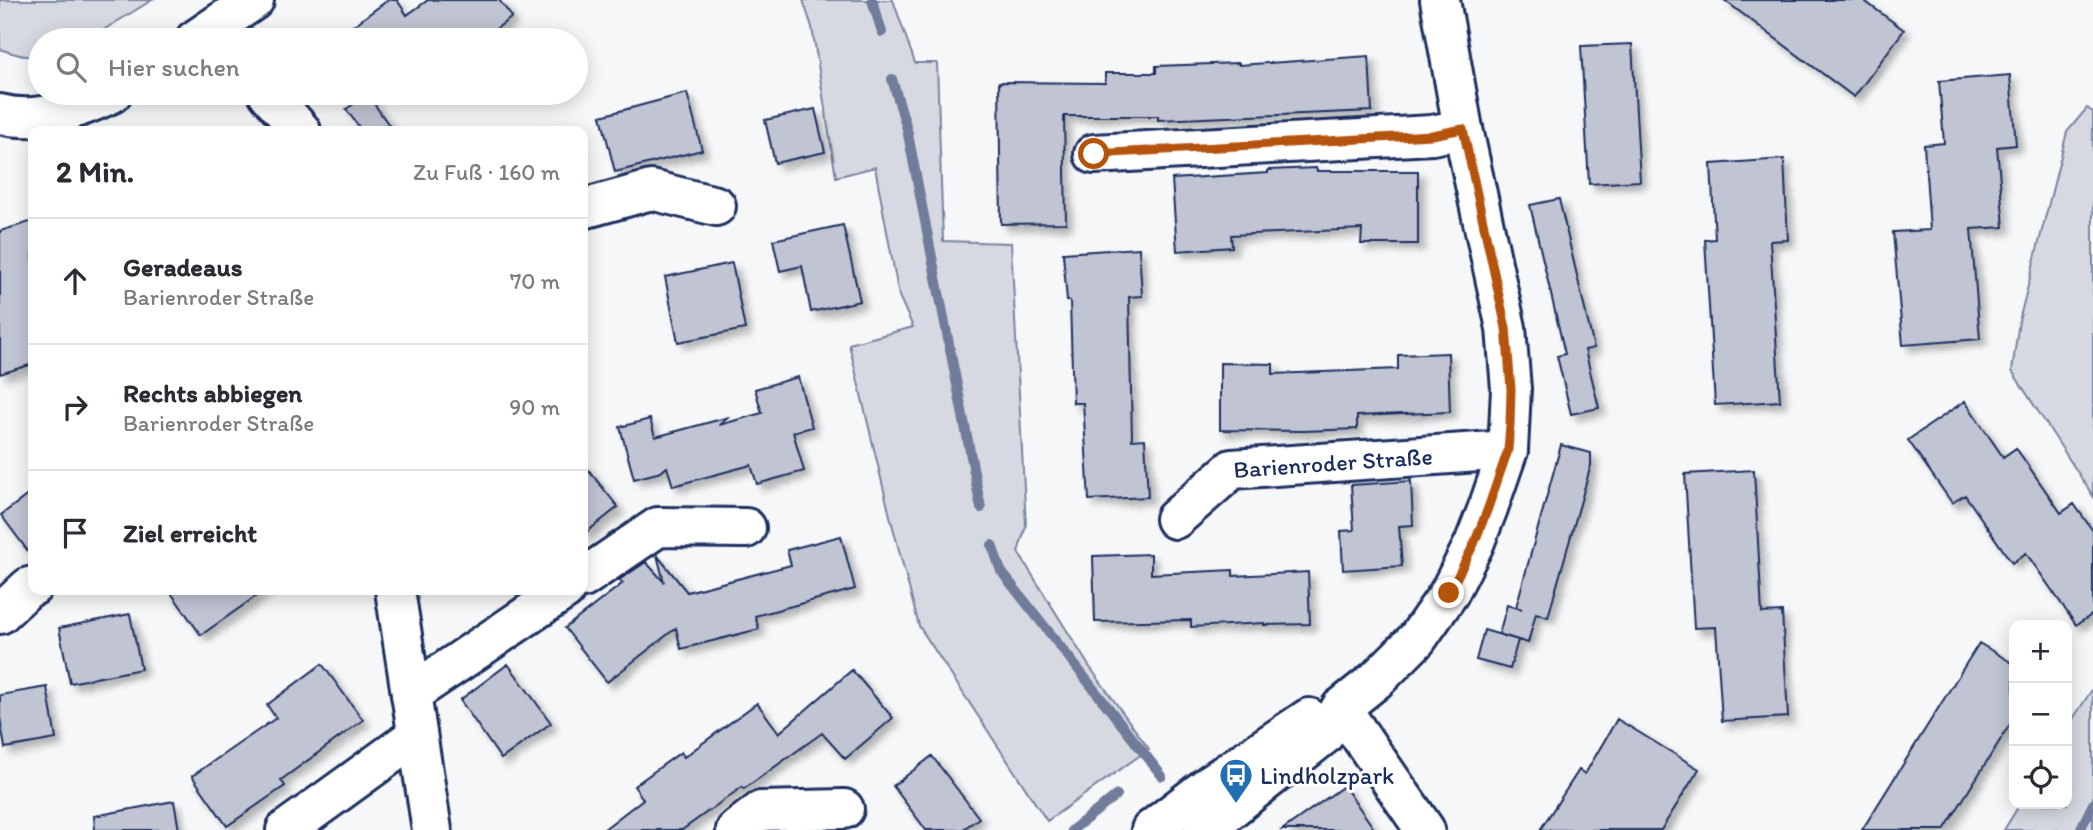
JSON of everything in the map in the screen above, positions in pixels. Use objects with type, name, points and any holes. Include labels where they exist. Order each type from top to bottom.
[{"type":"street","points":[[219,28],[254,0]]},
{"type":"street","points":[[1204,830],[1324,735],[1341,708],[1376,680],[1417,639],[1449,593],[1474,544],[1508,450],[1511,389],[1506,328],[1463,129],[1440,0]]},
{"type":"street","points":[[0,114],[18,119],[47,116],[84,105]]},
{"type":"street","points":[[278,105],[297,126]]},
{"type":"street","points":[[1094,154],[1432,135],[1463,129]]},
{"type":"street","points":[[588,208],[652,190],[716,206]]},
{"type":"street","name":"Barienroder Straße","points":[[1175,519],[1233,469],[1508,450]]},
{"type":"street","points":[[588,575],[658,527],[746,528]]},
{"type":"street","points":[[0,614],[28,588]]},
{"type":"street","points":[[396,595],[432,830]]},
{"type":"street","points":[[411,694],[558,595]]},
{"type":"street","points":[[1151,830],[1212,783],[1309,719],[1341,708]]},
{"type":"street","points":[[1341,708],[1425,830]]},
{"type":"street","points":[[285,830],[417,735]]},
{"type":"street","points":[[736,830],[761,811],[844,809]]},
{"type":"shaded area","points":[[0,0],[152,0],[106,28],[28,28],[28,56],[0,49]]},
{"type":"shaded area","points":[[803,0],[893,0],[915,63],[937,63],[943,241],[1011,243],[1026,526],[1018,552],[1089,666],[1149,749],[1047,821],[919,626],[849,344],[913,327],[899,296],[875,167],[836,177],[812,27]]},
{"type":"shaded area","points":[[2087,108],[2093,112],[2093,496],[2012,371],[2019,321],[2067,132]]},
{"type":"shaded area","points":[[2093,688],[2093,830],[2004,830],[2017,809],[2072,809],[2072,720]]},
{"type":"building","points":[[388,0],[397,0],[407,15],[428,0],[499,0],[512,17],[497,28],[350,28]]},
{"type":"building","points":[[1724,0],[1863,0],[1904,30],[1854,97]]},
{"type":"building","points":[[1632,44],[1640,181],[1589,184],[1581,46]]},
{"type":"building","points":[[1369,56],[1372,111],[1158,120],[1158,116],[1064,116],[1066,223],[1001,224],[999,82],[1105,83],[1105,73],[1156,73],[1156,66],[1239,65]]},
{"type":"building","points":[[2010,75],[2016,145],[1997,147],[2004,227],[1971,229],[1980,339],[1903,345],[1893,232],[1930,230],[1924,145],[1944,143],[1939,81]]},
{"type":"building","points":[[687,93],[702,150],[615,172],[601,116]]},
{"type":"building","points":[[352,105],[375,105],[390,126],[358,126],[346,109]]},
{"type":"building","points":[[815,109],[825,152],[775,163],[765,120]]},
{"type":"building","points":[[1784,159],[1788,240],[1770,241],[1780,401],[1715,405],[1705,240],[1715,239],[1711,164]]},
{"type":"building","points":[[1316,168],[1317,171],[1418,171],[1418,244],[1361,244],[1362,229],[1231,235],[1232,247],[1177,251],[1172,179]]},
{"type":"building","points":[[1559,199],[1594,348],[1585,350],[1599,408],[1571,414],[1557,356],[1565,354],[1530,205]]},
{"type":"building","points":[[28,223],[28,366],[0,374],[0,231]]},
{"type":"building","points":[[843,225],[860,301],[811,312],[802,266],[780,271],[773,240]]},
{"type":"building","points":[[1139,248],[1142,296],[1129,297],[1132,440],[1145,439],[1148,497],[1089,500],[1083,403],[1073,403],[1070,301],[1067,301],[1063,253]]},
{"type":"building","points":[[732,263],[745,329],[678,342],[665,277]]},
{"type":"building","points":[[1448,353],[1450,412],[1357,416],[1357,429],[1220,430],[1220,363],[1273,364],[1273,374],[1398,369],[1398,355]]},
{"type":"building","points":[[798,377],[812,427],[793,432],[804,471],[757,484],[751,465],[673,486],[667,467],[661,472],[634,479],[620,427],[650,419],[655,437],[729,417],[719,425],[762,413],[755,389]]},
{"type":"building","points":[[1965,401],[2003,457],[2016,448],[2061,513],[2074,504],[2093,531],[2093,614],[2076,625],[2026,553],[2012,563],[1965,495],[1952,503],[1908,440]]},
{"type":"building","points":[[1561,445],[1591,453],[1591,465],[1548,617],[1536,613],[1528,643],[1499,634],[1507,605],[1522,609],[1516,607]]},
{"type":"building","points":[[588,469],[618,507],[588,531]]},
{"type":"building","points":[[1754,470],[1762,613],[1782,612],[1788,717],[1722,721],[1716,627],[1694,628],[1685,474]]},
{"type":"building","points":[[1411,481],[1413,525],[1399,526],[1402,566],[1343,570],[1341,531],[1354,530],[1351,485]]},
{"type":"building","points":[[28,495],[28,551],[1,515]]},
{"type":"building","points":[[841,536],[855,589],[755,616],[759,629],[681,649],[676,628],[607,682],[565,628],[623,583],[619,580],[646,562],[664,582],[657,555],[687,592],[791,565],[787,550]]},
{"type":"building","points":[[1151,554],[1151,574],[1233,570],[1233,576],[1308,572],[1310,624],[1264,623],[1191,627],[1191,620],[1095,622],[1093,556]]},
{"type":"building","points":[[173,595],[258,595],[201,635]]},
{"type":"building","points":[[130,614],[141,669],[70,683],[59,628]]},
{"type":"building","points":[[1484,630],[1518,640],[1510,669],[1476,660]]},
{"type":"building","points":[[1979,643],[2009,661],[2009,726],[1944,830],[1862,830]]},
{"type":"building","points":[[322,664],[363,720],[281,780],[285,786],[227,826],[192,776],[276,718],[267,705]]},
{"type":"building","points":[[508,664],[551,723],[501,759],[460,700]]},
{"type":"building","points":[[852,670],[893,718],[845,759],[822,733],[682,830],[603,830],[643,799],[634,786],[681,752],[684,757],[757,703],[779,733]]},
{"type":"building","points":[[47,687],[56,739],[5,748],[0,718],[0,695]]},
{"type":"building","points":[[1617,719],[1699,769],[1661,830],[1540,830],[1579,770],[1585,774]]},
{"type":"building","points":[[932,756],[979,818],[962,830],[926,830],[893,786]]},
{"type":"building","points":[[1344,786],[1375,830],[1282,830]]},
{"type":"building","points":[[174,801],[179,830],[95,830],[94,816]]},
{"type":"waterway","points":[[872,0],[882,32]]},
{"type":"waterway","points":[[892,79],[907,129],[981,508]]},
{"type":"waterway","points":[[992,545],[1001,571],[1162,776]]},
{"type":"waterway","points":[[1072,830],[1117,795]]},
{"type":"waterway","points":[[2080,830],[2093,804]]},
{"type":"place","name":"Lindholzpark","points":[[1236,805]]},
{"type":"route","points":[[1094,154],[1432,135],[1463,129],[1506,328],[1511,389],[1510,425],[1508,450],[1488,508],[1474,544],[1449,593]]}]
